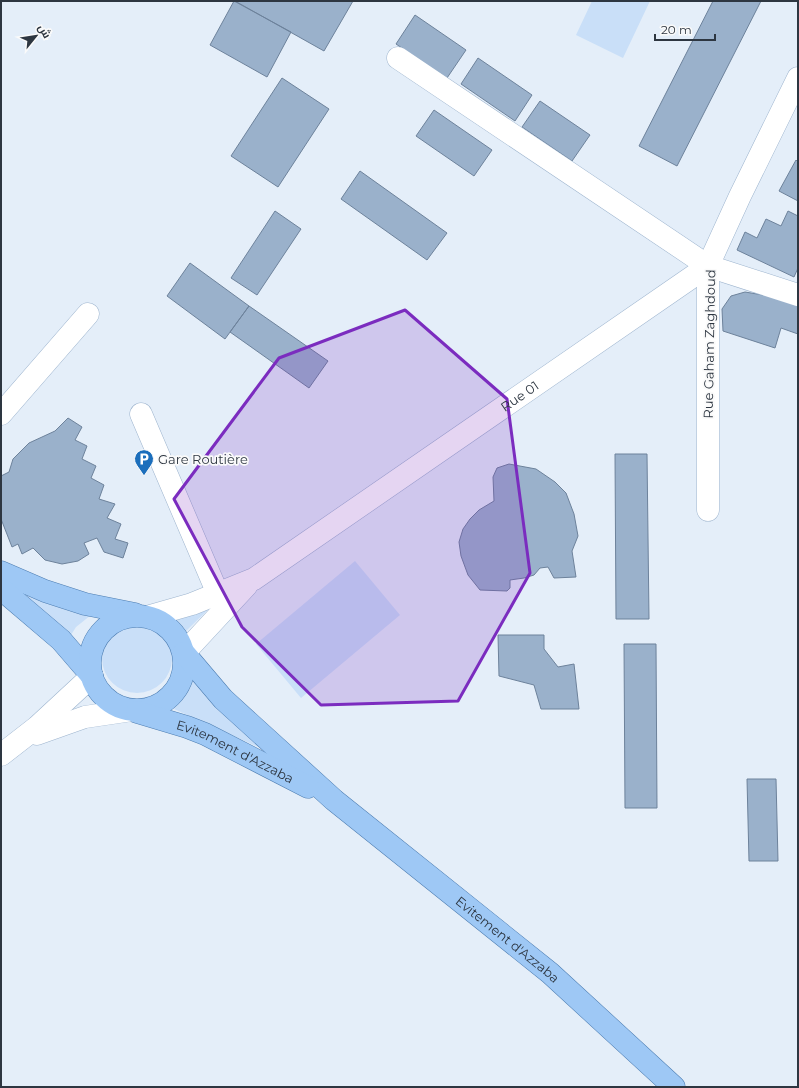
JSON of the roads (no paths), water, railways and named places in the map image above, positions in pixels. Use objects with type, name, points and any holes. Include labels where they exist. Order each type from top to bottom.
[{"type":"main road","points":[[1,572],[85,604],[150,616],[168,627],[175,635],[184,653],[184,668],[182,678],[173,695],[157,706],[148,710],[132,710],[116,706],[99,690],[92,676],[90,667],[91,654],[95,641],[103,630],[114,622],[125,617],[150,616]]},
{"type":"main road","points":[[1,589],[61,640],[92,676]]},
{"type":"main road","name":"Evitement d'Azzaba","points":[[184,653],[223,699],[334,800],[550,973],[674,1087]]},
{"type":"main road","name":"Evitement d'Azzaba","points":[[132,710],[205,734],[334,800]]},
{"type":"street","points":[[398,58],[708,266],[798,295]]},
{"type":"street","name":"Rue Gaham Zaghdoud","points":[[708,510],[708,266],[740,196],[798,78]]},
{"type":"street","name":"Rue 01","points":[[254,579],[708,266]]},
{"type":"street","points":[[1,414],[88,314]]},
{"type":"street","points":[[141,414],[218,594]]},
{"type":"street","points":[[150,616],[218,594],[254,579]]},
{"type":"street","points":[[184,653],[254,579]]},
{"type":"street","points":[[10,749],[92,676]]},
{"type":"street","points":[[10,749],[62,724],[108,713],[132,710]]},
{"type":"place","name":"Gare Routière","points":[[144,476]]}]
